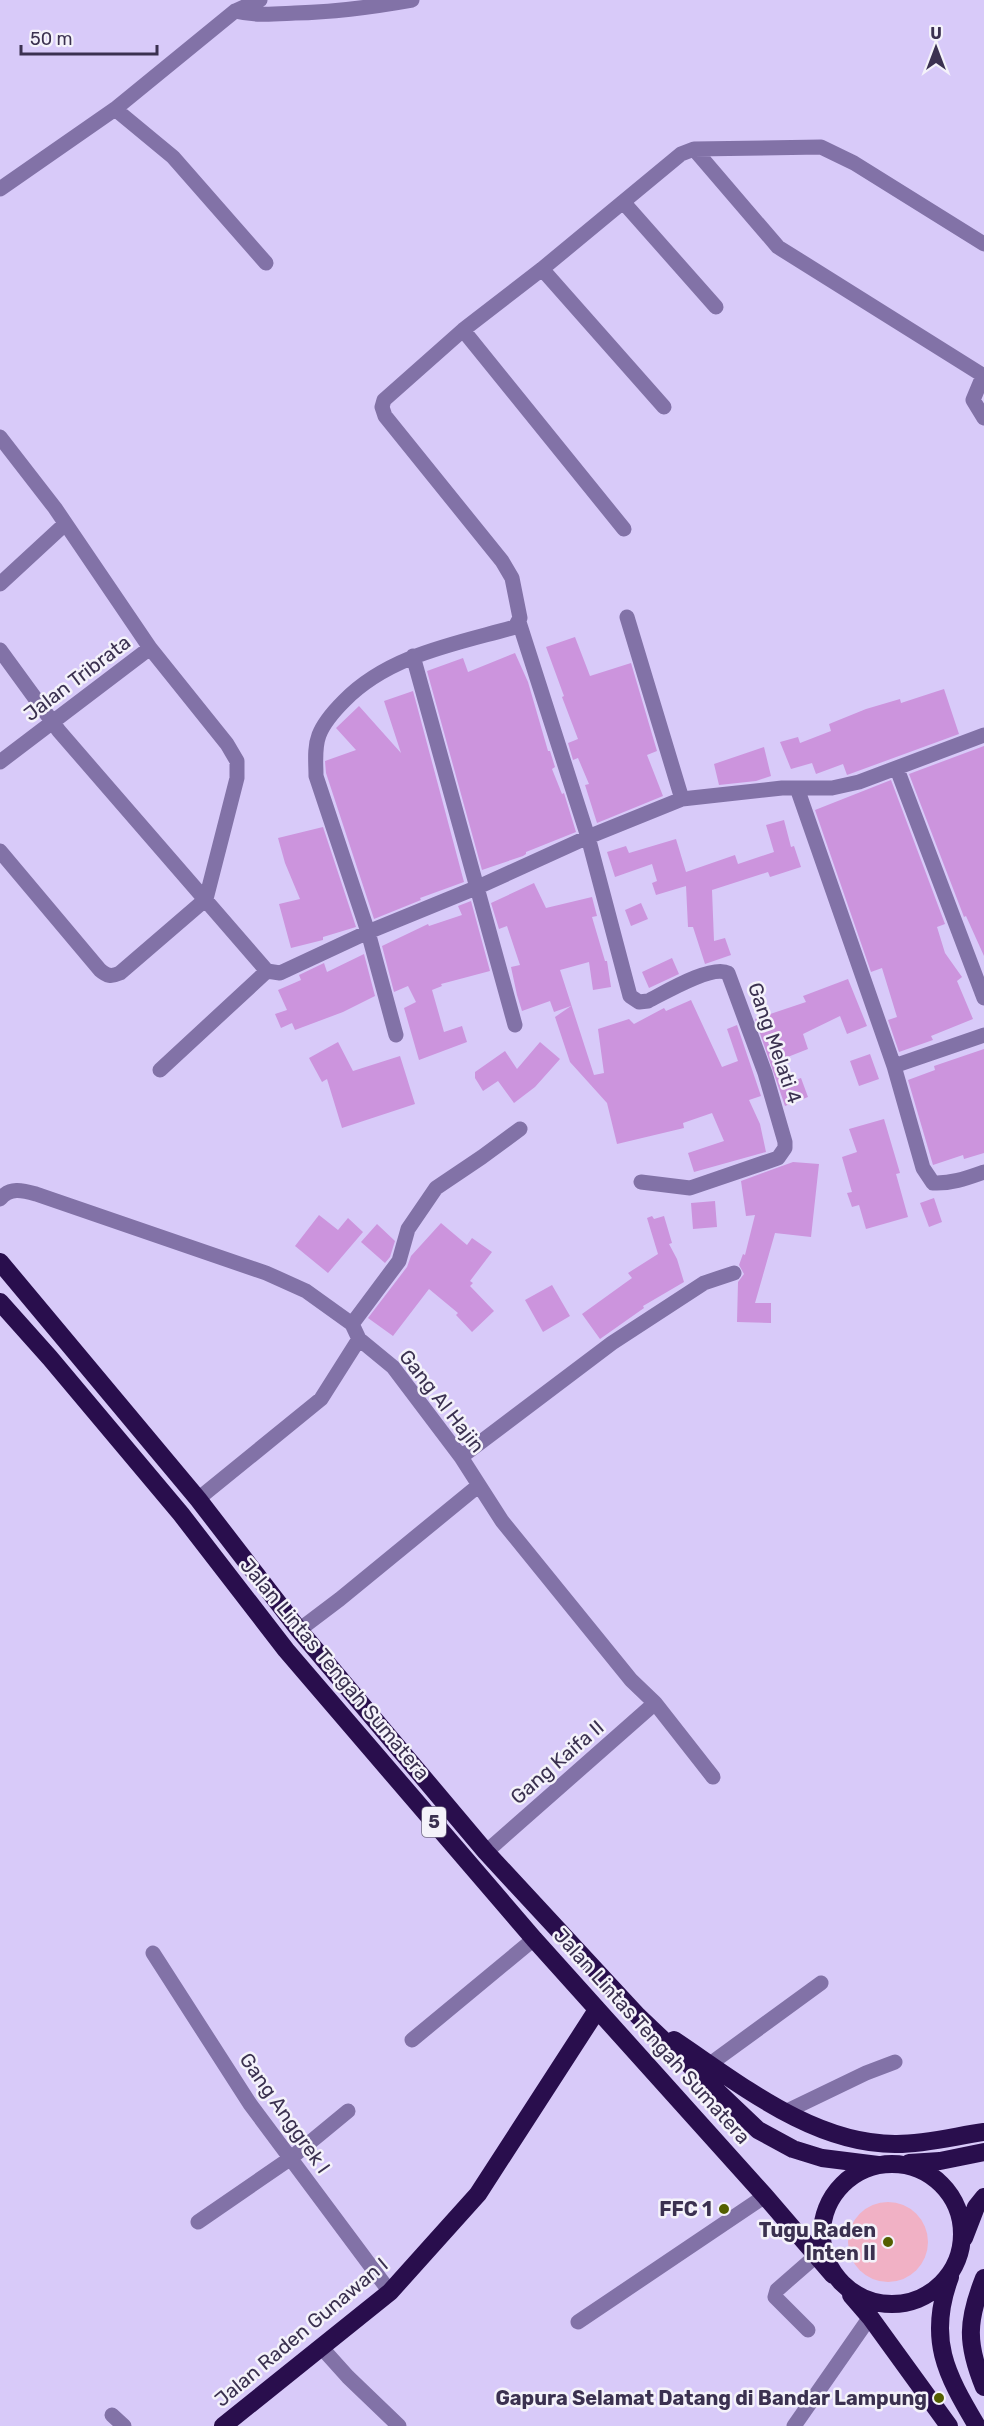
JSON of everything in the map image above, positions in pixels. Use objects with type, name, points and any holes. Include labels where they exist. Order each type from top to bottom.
[{"type":"highway","name":"Jalan Lintas Tengah Sumatera","points":[[0,1262],[198,1499],[299,1630],[486,1852],[638,2016],[758,2130],[793,2149],[822,2158],[878,2165]]},
{"type":"highway","name":"Jalan Lintas Tengah Sumatera","points":[[3,1306],[50,1358],[181,1514],[286,1650],[534,1939],[833,2275]]},
{"type":"highway","name":"Jalan Raden Gunawan I","points":[[223,2426],[390,2292],[478,2194],[597,2010]]},
{"type":"highway","points":[[638,2016],[785,2112],[842,2136],[897,2144],[984,2132]]},
{"type":"highway","points":[[949,2426],[870,2318],[833,2275],[822,2231],[827,2208],[839,2188],[847,2180],[867,2168],[878,2165],[940,2161],[984,2152]]},
{"type":"highway","points":[[902,2164],[925,2171],[944,2186],[961,2218],[962,2243]]},
{"type":"highway","points":[[977,2426],[953,2385],[941,2351],[939,2329],[942,2299],[976,2207],[984,2197]]},
{"type":"highway","points":[[847,2291],[872,2302],[885,2304],[920,2299],[939,2286],[955,2264]]},
{"type":"highway","points":[[984,2278],[975,2301],[970,2333],[973,2360],[984,2386]]},
{"type":"street","points":[[0,189],[115,109],[235,11],[260,0]]},
{"type":"street","points":[[235,11],[256,15],[320,12],[363,9],[412,0]]},
{"type":"street","points":[[115,109],[173,157],[266,264]]},
{"type":"street","points":[[588,837],[520,620],[512,578],[501,561],[385,416],[382,407],[384,400],[463,330],[624,203],[681,154],[694,149],[821,147],[854,163],[984,244]]},
{"type":"street","points":[[694,149],[778,247],[983,376],[973,400],[984,418]]},
{"type":"street","points":[[624,203],[716,307]]},
{"type":"street","points":[[542,269],[664,406]]},
{"type":"street","points":[[463,330],[624,529]]},
{"type":"street","points":[[0,437],[65,524],[150,648],[227,744],[237,761],[237,778],[206,899],[120,973],[109,976],[100,970],[0,851]]},
{"type":"street","points":[[0,584],[65,524]]},
{"type":"street","points":[[627,617],[682,799]]},
{"type":"street","points":[[396,1035],[368,932],[316,776],[315,757],[319,735],[338,707],[373,675],[413,656],[515,627],[520,620]]},
{"type":"street","name":"Jalan Tribrata","points":[[0,762],[150,648]]},
{"type":"street","points":[[0,650],[53,721],[236,936],[267,971],[280,973],[368,932],[682,799],[797,788],[832,788],[859,782],[897,769],[984,735]]},
{"type":"street","points":[[413,656],[515,1025]]},
{"type":"street","points":[[897,769],[984,998]]},
{"type":"street","points":[[797,788],[894,1066],[928,1177],[933,1182],[942,1183],[958,1181],[984,1172]]},
{"type":"street","name":"Gang Melati 4","points":[[588,837],[630,996],[639,1002],[648,1001],[709,972],[723,970],[728,973],[765,1073],[784,1137],[785,1148],[778,1158],[690,1188],[641,1182]]},
{"type":"street","points":[[160,1071],[267,971]]},
{"type":"street","points":[[894,1066],[984,1035]]},
{"type":"street","points":[[352,1324],[399,1261],[408,1229],[436,1188],[520,1129]]},
{"type":"street","name":"Gang Al Hajin","points":[[0,1199],[13,1190],[36,1194],[266,1274],[306,1291],[352,1324],[359,1339],[393,1367],[461,1457],[502,1521],[631,1680],[655,1703],[713,1777]]},
{"type":"street","points":[[461,1457],[612,1343],[704,1283],[734,1273]]},
{"type":"street","points":[[198,1499],[321,1399],[359,1339]]},
{"type":"street","points":[[299,1630],[478,1486]]},
{"type":"street","name":"Gang Kaifa II","points":[[486,1852],[655,1703]]},
{"type":"street","points":[[412,2040],[534,1939]]},
{"type":"street","name":"Gang Anggrek I","points":[[153,1953],[250,2104],[390,2292]]},
{"type":"street","points":[[710,2064],[821,1983]]},
{"type":"street","points":[[785,2112],[866,2073],[895,2062]]},
{"type":"street","points":[[198,2222],[291,2158],[348,2111]]},
{"type":"street","points":[[578,2322],[765,2196]]},
{"type":"street","points":[[808,2330],[775,2297],[777,2290],[817,2255]]},
{"type":"street","points":[[794,2426],[870,2318]]},
{"type":"street","points":[[321,2347],[348,2377],[399,2426]]},
{"type":"shaded area","points":[[880,2202],[896,2202],[917,2213],[928,2234],[928,2250],[917,2271],[896,2282],[880,2282],[866,2276],[854,2264],[848,2250],[848,2234],[854,2220],[866,2208]]},
{"type":"building","points":[[575,637],[590,676],[631,663],[657,751],[647,755],[663,796],[597,823],[585,785],[589,784],[578,758],[573,760],[568,743],[578,739],[546,647]]},
{"type":"building","points":[[515,653],[528,682],[548,751],[550,751],[555,767],[552,769],[562,794],[564,793],[576,832],[526,852],[523,856],[482,870],[427,671],[463,658],[468,672]]},
{"type":"building","points":[[944,689],[959,734],[847,775],[843,764],[816,774],[812,763],[791,769],[780,742],[798,737],[800,743],[831,731],[829,724],[866,709],[900,699],[901,703]]},
{"type":"building","points":[[413,691],[464,882],[420,898],[421,900],[374,919],[326,773],[325,761],[356,750],[336,728],[359,706],[401,753],[384,701]]},
{"type":"building","points":[[984,746],[984,956],[966,916],[964,917],[909,774]]},
{"type":"building","points":[[764,747],[771,776],[756,781],[719,785],[714,764]]},
{"type":"building","points":[[891,780],[945,924],[937,927],[945,953],[962,977],[957,981],[973,1019],[931,1036],[933,1040],[899,1052],[888,1020],[897,1017],[882,968],[871,972],[815,810]]},
{"type":"building","points":[[784,820],[791,847],[794,846],[801,867],[770,877],[768,872],[712,890],[714,941],[725,938],[731,955],[705,964],[693,927],[688,927],[686,886],[656,895],[652,883],[657,881],[652,864],[615,877],[607,852],[626,846],[629,853],[676,839],[686,872],[735,855],[738,864],[774,852],[766,825]]},
{"type":"building","points":[[323,827],[356,927],[323,937],[323,940],[291,948],[279,904],[300,899],[285,863],[278,838]]},
{"type":"building","points":[[534,883],[546,908],[592,897],[597,916],[592,917],[605,961],[607,961],[611,987],[593,990],[589,962],[560,970],[594,1075],[604,1073],[598,1029],[629,1019],[634,1024],[664,1008],[666,1011],[691,1000],[722,1067],[738,1061],[727,1029],[737,1025],[761,1096],[749,1100],[760,1124],[766,1152],[694,1172],[688,1153],[724,1141],[712,1113],[683,1123],[684,1128],[617,1144],[607,1103],[570,1062],[555,1017],[571,1006],[554,1012],[550,1001],[522,1011],[511,967],[520,965],[507,926],[499,929],[491,903]]},
{"type":"building","points":[[471,901],[490,971],[441,984],[442,986],[432,990],[444,1032],[462,1026],[467,1042],[419,1060],[404,1008],[416,1002],[408,986],[394,992],[382,946],[428,924],[429,926],[462,915],[458,906]]},
{"type":"building","points":[[641,903],[648,919],[631,926],[625,910]]},
{"type":"building","points":[[364,954],[375,996],[343,1012],[295,1030],[292,1023],[281,1028],[275,1014],[287,1010],[278,990],[301,980],[299,975],[324,963],[327,972]]},
{"type":"building","points":[[672,958],[679,974],[649,988],[642,972]]},
{"type":"building","points":[[848,979],[867,1026],[847,1034],[840,1016],[803,1034],[808,1049],[775,1062],[784,1084],[801,1078],[808,1097],[785,1106],[755,1019],[806,1002],[803,996]]},
{"type":"building","points":[[338,1042],[353,1071],[400,1056],[415,1104],[342,1128],[327,1079],[322,1082],[309,1058]]},
{"type":"building","points":[[540,1042],[560,1059],[535,1087],[514,1103],[498,1081],[483,1091],[475,1078],[475,1072],[505,1051],[517,1069]]},
{"type":"building","points":[[984,1049],[984,1153],[964,1159],[963,1155],[933,1165],[908,1080],[935,1070],[934,1066]]},
{"type":"building","points":[[870,1054],[879,1079],[859,1086],[850,1061]]},
{"type":"building","points":[[884,1119],[900,1173],[896,1174],[908,1217],[866,1229],[859,1205],[852,1207],[847,1193],[852,1192],[842,1157],[857,1152],[849,1129]]},
{"type":"building","points":[[793,1162],[819,1164],[811,1237],[775,1233],[755,1303],[771,1303],[771,1323],[737,1322],[738,1282],[744,1274],[739,1265],[743,1254],[745,1255],[755,1215],[746,1216],[741,1181]]},
{"type":"building","points":[[934,1198],[942,1222],[929,1227],[920,1203]]},
{"type":"building","points":[[715,1201],[717,1227],[693,1229],[691,1203]]},
{"type":"building","points":[[319,1215],[338,1230],[348,1218],[363,1232],[328,1273],[295,1246]]},
{"type":"building","points":[[652,1216],[654,1219],[664,1216],[672,1243],[669,1244],[677,1259],[684,1282],[643,1306],[644,1308],[600,1339],[582,1314],[632,1278],[628,1273],[658,1254],[647,1218]]},
{"type":"building","points":[[441,1223],[467,1245],[472,1238],[492,1252],[470,1281],[473,1283],[470,1286],[494,1311],[472,1332],[456,1315],[458,1313],[429,1289],[393,1336],[368,1318],[407,1267],[411,1256]]},
{"type":"building","points":[[377,1224],[395,1241],[390,1257],[385,1263],[361,1242]]},
{"type":"building","points":[[552,1285],[570,1316],[543,1332],[525,1300]]},
{"type":"place","name":"FFC 1","points":[[724,2209]]},
{"type":"place","name":"Tugu Raden Inten II","points":[[888,2242]]},
{"type":"place","name":"Gapura Selamat Datang di Bandar Lampung","points":[[939,2398]]}]
